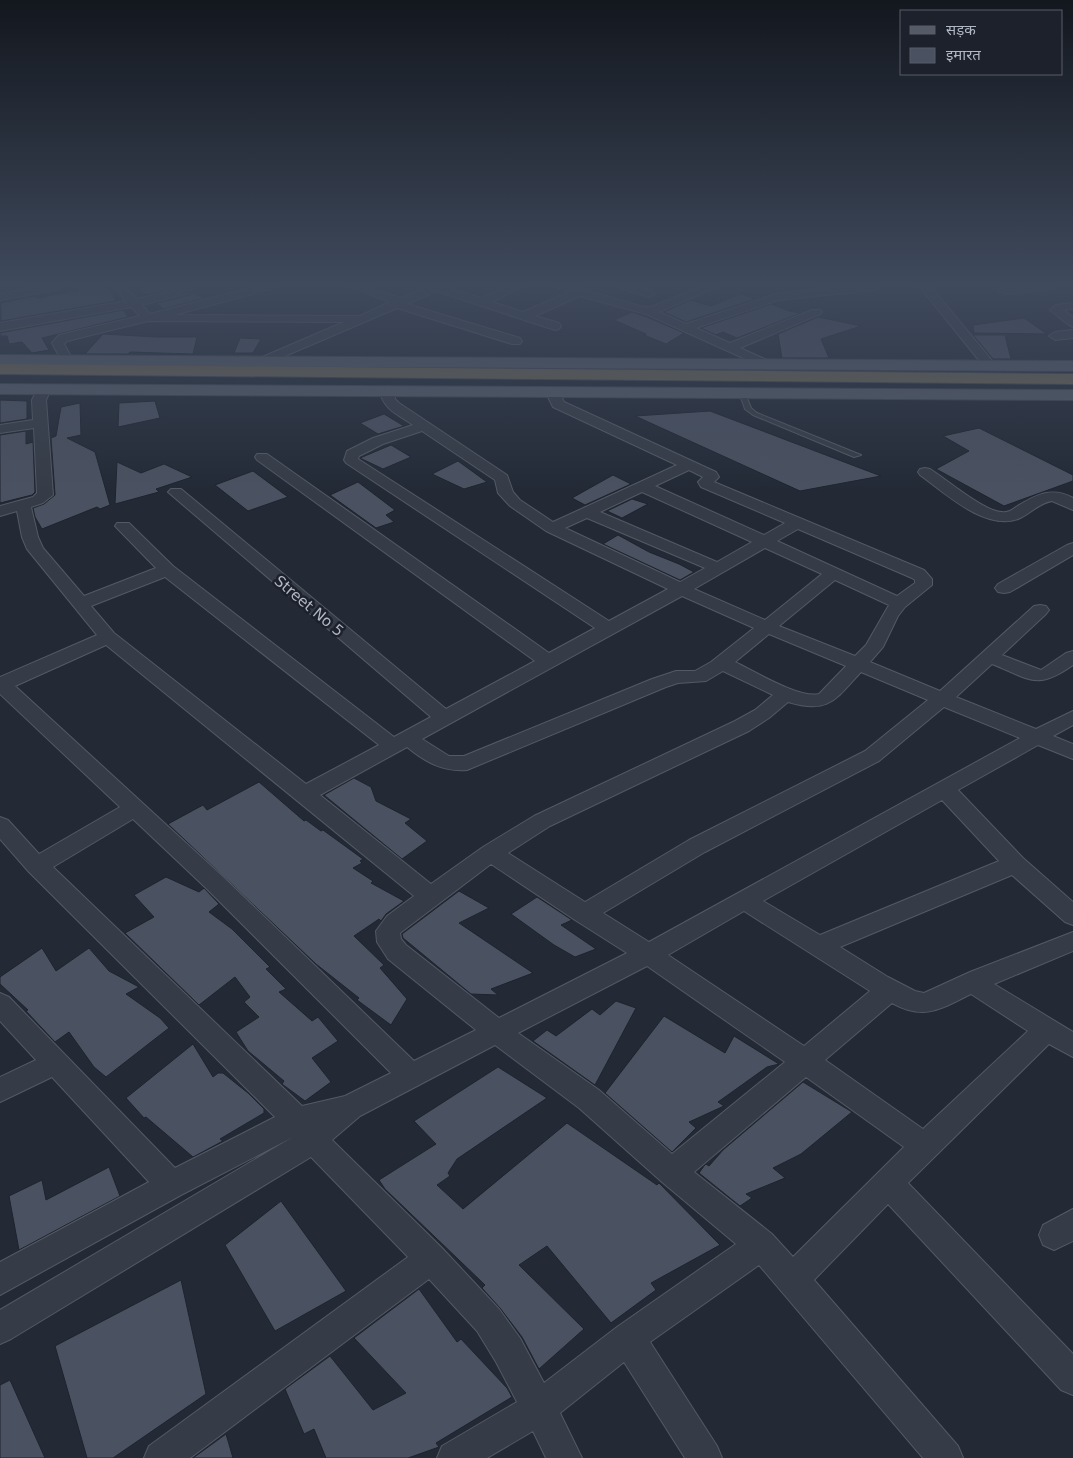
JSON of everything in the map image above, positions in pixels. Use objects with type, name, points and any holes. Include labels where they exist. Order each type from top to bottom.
[{"type":"highway","points":[[0,368],[1073,379]]},
{"type":"highway","points":[[0,379],[168,385],[1073,388]]},
{"type":"main road","points":[[0,360],[1073,366]]},
{"type":"main road","points":[[0,389],[168,385],[387,390],[1073,395]]},
{"type":"street","points":[[64,355],[67,360]]},
{"type":"street","points":[[264,361],[278,355]]},
{"type":"street","points":[[745,355],[763,363]]},
{"type":"street","points":[[981,355],[990,366]]},
{"type":"street","points":[[0,511],[38,500],[46,492],[39,400],[44,389]]},
{"type":"street","points":[[387,390],[388,400],[394,406],[493,471],[502,478],[506,492],[515,504],[552,528],[766,627],[1073,752]]},
{"type":"street","points":[[552,391],[558,404],[712,475],[705,482],[706,484],[800,522],[923,577],[923,585],[899,603],[890,615],[874,647],[826,698],[807,701],[786,694],[722,663]]},
{"type":"street","points":[[0,429],[40,423]]},
{"type":"street","points":[[423,426],[363,447],[352,454],[351,460],[366,472],[607,628]]},
{"type":"street","points":[[262,457],[547,661]]},
{"type":"street","points":[[552,528],[688,465]]},
{"type":"street","points":[[925,472],[977,506],[998,517],[1010,516],[1050,496],[1058,497],[1073,505]]},
{"type":"street","points":[[642,486],[899,603]]},
{"type":"street","name":"Street No 5","points":[[176,492],[444,718]]},
{"type":"street","points":[[23,505],[30,537],[35,549],[108,637],[430,896]]},
{"type":"street","points":[[587,512],[718,568]]},
{"type":"street","points":[[305,794],[800,522]]},
{"type":"street","points":[[123,526],[166,570],[399,741],[448,764],[467,763],[676,677],[699,677],[722,663],[834,573]]},
{"type":"street","points":[[1004,588],[1073,548]]},
{"type":"street","points":[[80,604],[166,570]]},
{"type":"street","points":[[583,914],[697,846],[872,756],[943,698],[1040,610]]},
{"type":"street","points":[[108,637],[0,685],[302,966],[410,1074]]},
{"type":"street","points":[[988,656],[1040,676],[1048,674],[1073,657]]},
{"type":"street","points":[[786,694],[762,714],[742,726],[542,821],[491,853],[396,922],[388,931],[388,942],[397,952],[497,1032],[589,1099],[672,1172],[761,1245],[793,1279],[946,1458]]},
{"type":"street","points":[[0,1279],[170,1185],[304,1130],[410,1074],[497,1032],[648,954],[1073,717]]},
{"type":"street","points":[[944,790],[1015,864],[1073,916]]},
{"type":"street","points":[[36,866],[134,809]]},
{"type":"street","points":[[0,825],[36,866],[163,987],[431,1259],[488,1320],[508,1350],[565,1458]]},
{"type":"street","points":[[491,853],[583,914],[648,954],[925,1146]]},
{"type":"street","points":[[818,946],[1015,864]]},
{"type":"street","points":[[744,900],[890,990],[912,1001],[924,1003],[1073,941]]},
{"type":"street","points":[[973,983],[1073,1046]]},
{"type":"street","points":[[672,1172],[890,990]]},
{"type":"street","points":[[0,1004],[170,1185]]},
{"type":"street","points":[[793,1279],[925,1146],[1047,1029]]},
{"type":"street","points":[[0,1090],[55,1063]]},
{"type":"street","points":[[0,1328],[300,1149],[304,1130]]},
{"type":"street","points":[[889,1184],[1073,1378]]},
{"type":"street","points":[[454,1458],[538,1409],[628,1338],[761,1245]]},
{"type":"street","points":[[161,1458],[431,1259]]},
{"type":"street","points":[[628,1338],[705,1458]]},
{"type":"lane","points":[[742,392],[748,409],[755,414],[857,455]]},
{"type":"building","points":[[782,355],[828,355],[829,358],[782,358]]},
{"type":"building","points":[[990,355],[1010,355],[1011,359],[993,359]]},
{"type":"building","points":[[0,400],[27,401],[27,419],[0,423]]},
{"type":"building","points":[[155,401],[160,418],[118,427],[119,403]]},
{"type":"building","points":[[80,403],[81,435],[67,438],[95,452],[110,505],[100,509],[97,507],[42,529],[35,517],[33,508],[44,504],[55,495],[51,438],[56,436],[61,407]]},
{"type":"building","points":[[710,411],[881,476],[800,491],[635,416]]},
{"type":"building","points":[[384,414],[404,426],[378,434],[360,423]]},
{"type":"building","points":[[979,428],[1073,475],[1073,481],[1004,506],[936,469],[969,451],[943,436]]},
{"type":"building","points":[[26,431],[26,444],[33,442],[35,492],[32,495],[0,503],[0,435]]},
{"type":"building","points":[[391,445],[411,457],[383,469],[360,458]]},
{"type":"building","points":[[458,461],[487,482],[464,489],[432,474]]},
{"type":"building","points":[[117,462],[141,473],[164,464],[192,477],[156,489],[159,492],[115,504]]},
{"type":"building","points":[[253,471],[288,497],[248,511],[215,485]]},
{"type":"building","points":[[613,475],[631,484],[585,505],[572,498]]},
{"type":"building","points":[[358,482],[395,510],[386,515],[394,522],[376,528],[330,495]]},
{"type":"building","points":[[632,499],[648,504],[622,518],[607,511]]},
{"type":"building","points":[[618,535],[649,552],[694,572],[680,580],[603,544]]},
{"type":"building","points":[[354,778],[371,787],[376,801],[411,819],[405,823],[427,841],[402,859],[324,795]]},
{"type":"building","points":[[259,782],[304,821],[306,820],[321,831],[323,830],[363,859],[360,861],[362,863],[353,868],[373,881],[371,883],[404,901],[386,914],[381,921],[379,919],[354,936],[384,965],[380,968],[407,999],[391,1025],[357,1000],[359,998],[316,964],[168,824],[203,805],[207,810]]},
{"type":"building","points":[[166,877],[199,892],[204,888],[219,904],[209,912],[232,929],[270,967],[266,969],[286,989],[279,992],[312,1021],[318,1017],[338,1041],[312,1058],[331,1082],[305,1101],[282,1084],[284,1081],[248,1051],[236,1032],[259,1017],[244,1002],[250,997],[235,977],[199,1005],[125,933],[154,917],[134,895]]},
{"type":"building","points":[[459,891],[489,908],[459,923],[533,973],[491,989],[498,995],[471,994],[403,938],[402,934]]},
{"type":"building","points":[[537,897],[572,920],[561,925],[596,949],[575,957],[554,945],[511,914]]},
{"type":"building","points":[[42,948],[56,971],[89,948],[109,971],[139,987],[126,994],[160,1018],[169,1028],[106,1077],[94,1067],[69,1032],[55,1042],[26,1011],[28,1010],[0,984],[0,977]]},
{"type":"building","points":[[616,1001],[636,1008],[595,1085],[533,1041],[547,1030],[556,1036],[592,1009],[600,1015]]},
{"type":"building","points":[[664,1016],[725,1053],[734,1036],[779,1064],[767,1067],[718,1102],[724,1106],[689,1122],[696,1128],[672,1152],[605,1093]]},
{"type":"building","points":[[193,1044],[213,1077],[218,1073],[223,1073],[248,1093],[264,1109],[264,1113],[220,1139],[223,1141],[193,1157],[146,1117],[144,1118],[126,1098]]},
{"type":"building","points":[[498,1067],[547,1098],[457,1159],[448,1173],[450,1176],[437,1185],[463,1209],[567,1123],[657,1185],[659,1183],[720,1245],[651,1283],[656,1290],[611,1323],[547,1246],[519,1265],[584,1329],[539,1369],[522,1337],[482,1288],[485,1285],[385,1189],[379,1180],[436,1144],[414,1121]]},
{"type":"building","points":[[803,1082],[852,1112],[801,1154],[773,1168],[785,1178],[746,1194],[752,1198],[740,1206],[699,1173],[706,1164],[709,1166],[723,1150]]},
{"type":"building","points":[[109,1167],[120,1196],[19,1250],[9,1196],[42,1180],[46,1200]]},
{"type":"building","points":[[281,1201],[346,1291],[275,1331],[225,1245]]},
{"type":"building","points":[[181,1280],[206,1394],[113,1458],[87,1458],[55,1346]]},
{"type":"building","points":[[419,1289],[457,1342],[461,1339],[507,1388],[512,1397],[436,1443],[439,1447],[408,1458],[326,1458],[314,1429],[304,1434],[285,1389],[330,1356],[373,1410],[406,1393],[354,1338]]},
{"type":"building","points":[[10,1380],[45,1458],[0,1458],[0,1385]]},
{"type":"building","points":[[226,1434],[233,1458],[193,1458]]}]
